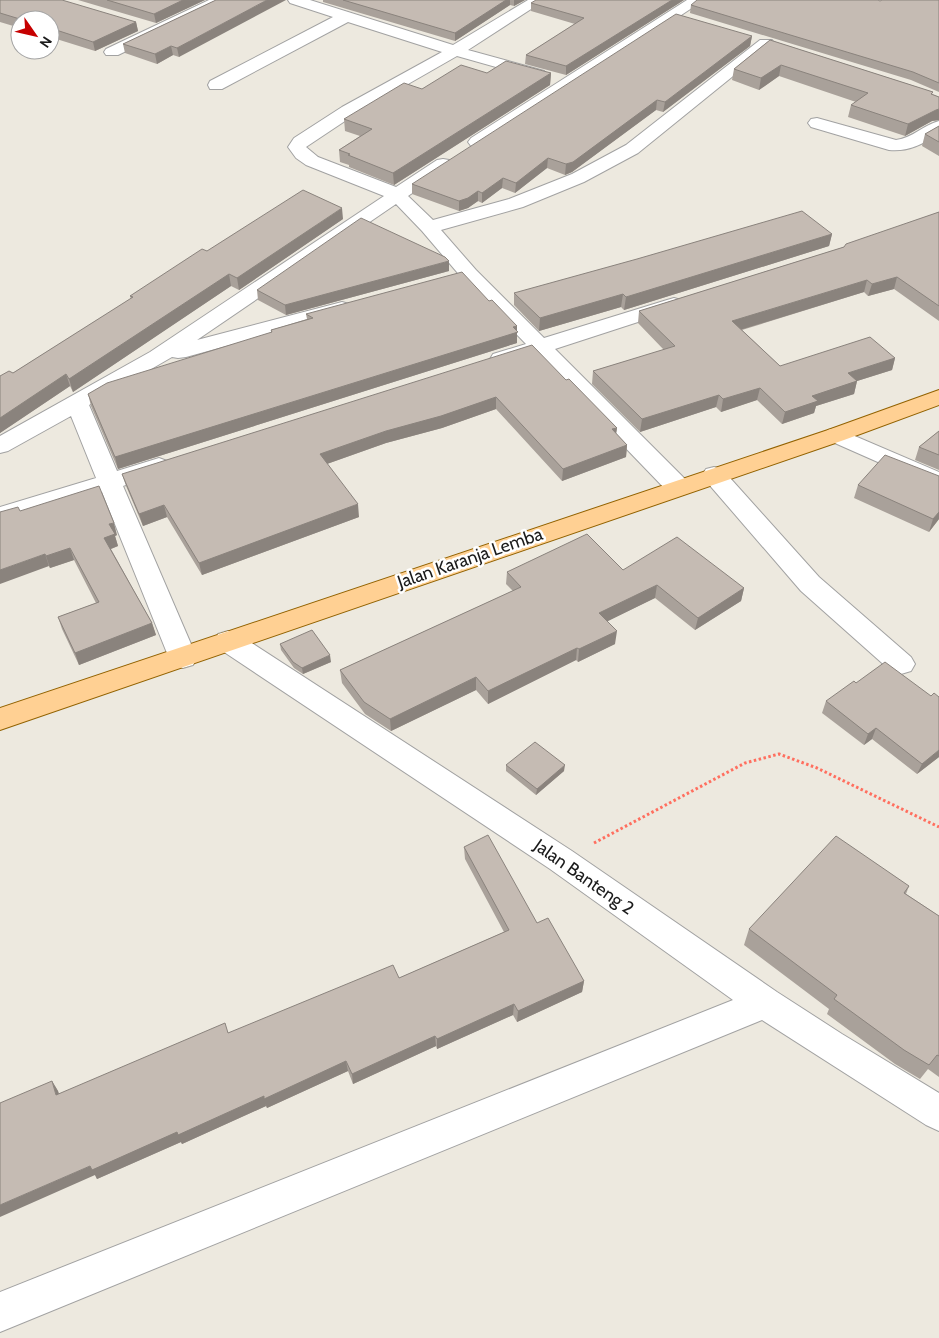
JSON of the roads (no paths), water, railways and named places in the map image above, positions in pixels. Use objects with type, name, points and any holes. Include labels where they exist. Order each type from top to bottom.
[{"type":"main road","name":"Jalan Karanja Lemba","points":[[0,719],[183,658],[939,397]]},
{"type":"street","points":[[112,52],[221,0]]},
{"type":"street","points":[[295,0],[455,51],[568,83]]},
{"type":"street","points":[[0,446],[158,357],[396,194],[697,0]]},
{"type":"street","points":[[533,1],[455,51],[348,111],[300,142],[297,147],[302,154],[312,161],[396,194],[429,227],[459,277],[541,347],[678,487]]},
{"type":"street","points":[[673,15],[691,21]]},
{"type":"street","points":[[216,85],[347,16]]},
{"type":"street","points":[[139,26],[158,31]]},
{"type":"street","points":[[747,38],[784,49]]},
{"type":"street","points":[[429,227],[516,203],[578,178],[632,149],[766,44]]},
{"type":"street","points":[[817,123],[889,145],[899,146],[908,144],[939,126]]},
{"type":"street","points":[[485,364],[692,298]]},
{"type":"street","points":[[158,357],[365,302]]},
{"type":"street","points":[[77,404],[183,658]]},
{"type":"street","points":[[836,434],[939,481]]},
{"type":"street","points":[[0,516],[176,461]]},
{"type":"street","points":[[714,475],[810,584],[901,664]]},
{"type":"street","name":"Jalan Banteng 2","points":[[228,641],[561,860],[765,1003],[830,1046],[939,1113]]},
{"type":"street","points":[[0,1312],[765,1003]]}]
